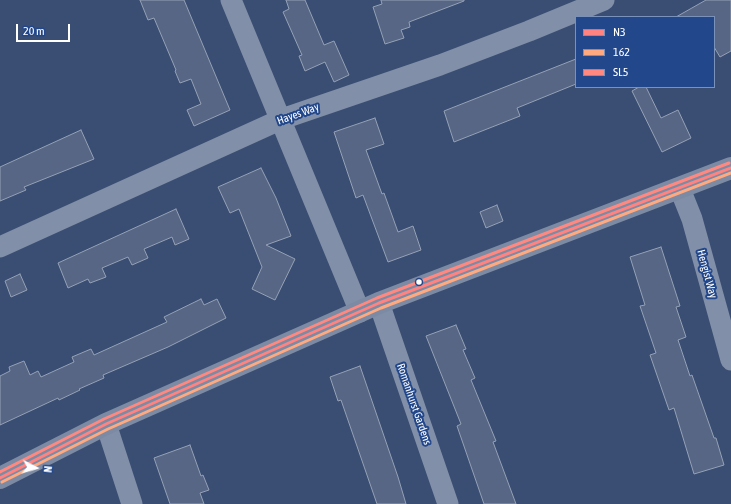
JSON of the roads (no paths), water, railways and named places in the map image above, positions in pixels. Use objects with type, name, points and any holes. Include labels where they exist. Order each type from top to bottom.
[{"type":"main road","points":[[0,478],[106,424],[370,307],[680,189],[731,168]]},
{"type":"street","name":"Romanhurst Gardens","points":[[231,0],[282,119],[370,307],[448,504]]},
{"type":"street","name":"Hayes Way","points":[[0,247],[282,119],[440,64],[529,31],[604,0]]},
{"type":"street","name":"Hengist Way","points":[[680,189],[692,219],[731,360]]},
{"type":"street","points":[[106,424],[132,504]]}]
